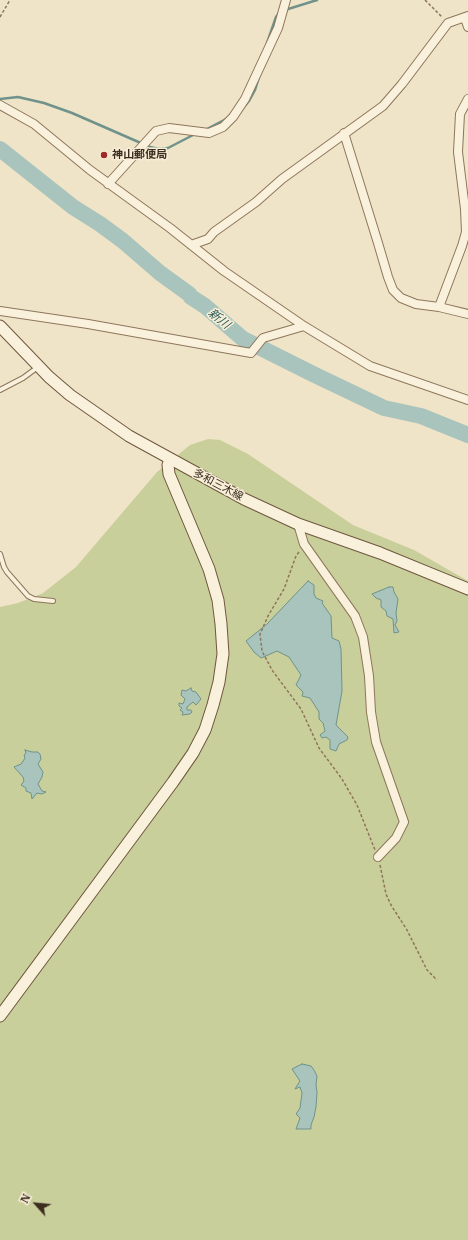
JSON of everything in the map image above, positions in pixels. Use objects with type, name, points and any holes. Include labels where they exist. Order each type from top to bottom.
[{"type":"street","points":[[108,184],[156,131],[169,128],[209,133],[223,127],[233,117],[245,99],[278,28],[286,0]]},
{"type":"street","points":[[191,245],[208,239],[214,232],[256,202],[282,179],[383,106],[407,78],[448,24],[466,17],[468,26]]},
{"type":"street","points":[[439,307],[466,232],[465,209],[458,152],[460,114],[468,99]]},
{"type":"street","points":[[0,105],[34,124],[108,184],[170,228],[224,271],[304,326],[370,366],[468,400]]},
{"type":"street","points":[[344,133],[393,290],[401,298],[416,304],[439,307],[468,314]]},
{"type":"street","points":[[0,311],[88,324],[251,353],[263,338],[304,326]]},
{"type":"street","name":"多和三木線","points":[[0,326],[38,367],[70,395],[129,436],[244,500],[298,524],[380,553],[468,589]]},
{"type":"street","points":[[0,1016],[193,753],[213,706],[219,682],[223,654],[218,600],[209,570],[169,474],[168,465],[170,459]]},
{"type":"street","points":[[298,524],[304,544],[355,616],[364,637],[369,676],[371,712],[376,742],[386,775],[404,822],[396,838],[378,857]]},
{"type":"lane","points":[[0,390],[23,378],[38,367]]},
{"type":"lane","points":[[0,554],[7,572],[28,596],[34,599],[53,601]]},
{"type":"path","points":[[0,17],[10,0]]},
{"type":"path","points":[[425,0],[448,24]]},
{"type":"path","points":[[304,544],[296,556],[284,589],[268,616],[260,634],[262,651],[272,670],[301,709],[319,748],[342,779],[357,805],[378,857],[386,894],[391,905],[407,930],[427,970],[437,980]]},
{"type":"green space","points":[[208,439],[220,440],[248,454],[353,525],[414,550],[468,581],[468,1240],[0,1240],[0,607],[18,603],[43,593],[76,567],[157,472],[190,445]]},
{"type":"water","points":[[308,581],[314,585],[314,594],[316,598],[323,601],[322,603],[331,616],[332,638],[339,641],[341,649],[342,691],[336,725],[348,737],[347,740],[339,744],[336,751],[330,749],[330,740],[326,737],[322,738],[320,735],[325,731],[323,723],[319,719],[319,712],[310,698],[302,696],[303,692],[296,685],[301,675],[289,657],[277,651],[261,658],[254,652],[246,641],[267,624]]},
{"type":"water","points":[[389,587],[393,587],[398,599],[396,613],[397,621],[395,625],[399,632],[394,633],[393,619],[387,616],[386,611],[381,607],[381,600],[372,594]]},
{"type":"water","points":[[191,688],[192,691],[196,692],[201,699],[196,705],[193,702],[187,707],[187,710],[191,710],[192,712],[190,714],[182,715],[183,712],[180,710],[182,708],[179,706],[179,703],[183,704],[185,699],[181,695],[182,690],[186,691]]},
{"type":"water","points":[[25,750],[38,752],[40,754],[41,759],[38,764],[43,772],[38,784],[42,791],[46,792],[42,794],[37,793],[32,799],[31,793],[26,791],[26,788],[21,785],[24,781],[23,777],[14,767],[21,764],[25,758]]},
{"type":"water","points":[[302,1064],[311,1066],[317,1076],[316,1107],[311,1129],[296,1129],[300,1118],[296,1114],[300,1108],[302,1093],[300,1087],[295,1089],[300,1081],[292,1069]]},
{"type":"waterway","points":[[285,10],[317,0]]},
{"type":"waterway","points":[[267,43],[276,17],[279,13]]},
{"type":"waterway","points":[[243,108],[255,90],[260,74]]},
{"type":"waterway","points":[[0,99],[18,97],[44,103],[72,113],[150,147],[159,149],[168,148],[195,134]]},
{"type":"waterway","points":[[205,130],[226,119]]},
{"type":"waterway","name":"新川","points":[[0,149],[73,207],[123,241],[160,273],[205,306],[243,339],[384,408],[421,416],[468,435]]},
{"type":"place","name":"神山郵便局","points":[[104,155]]}]
